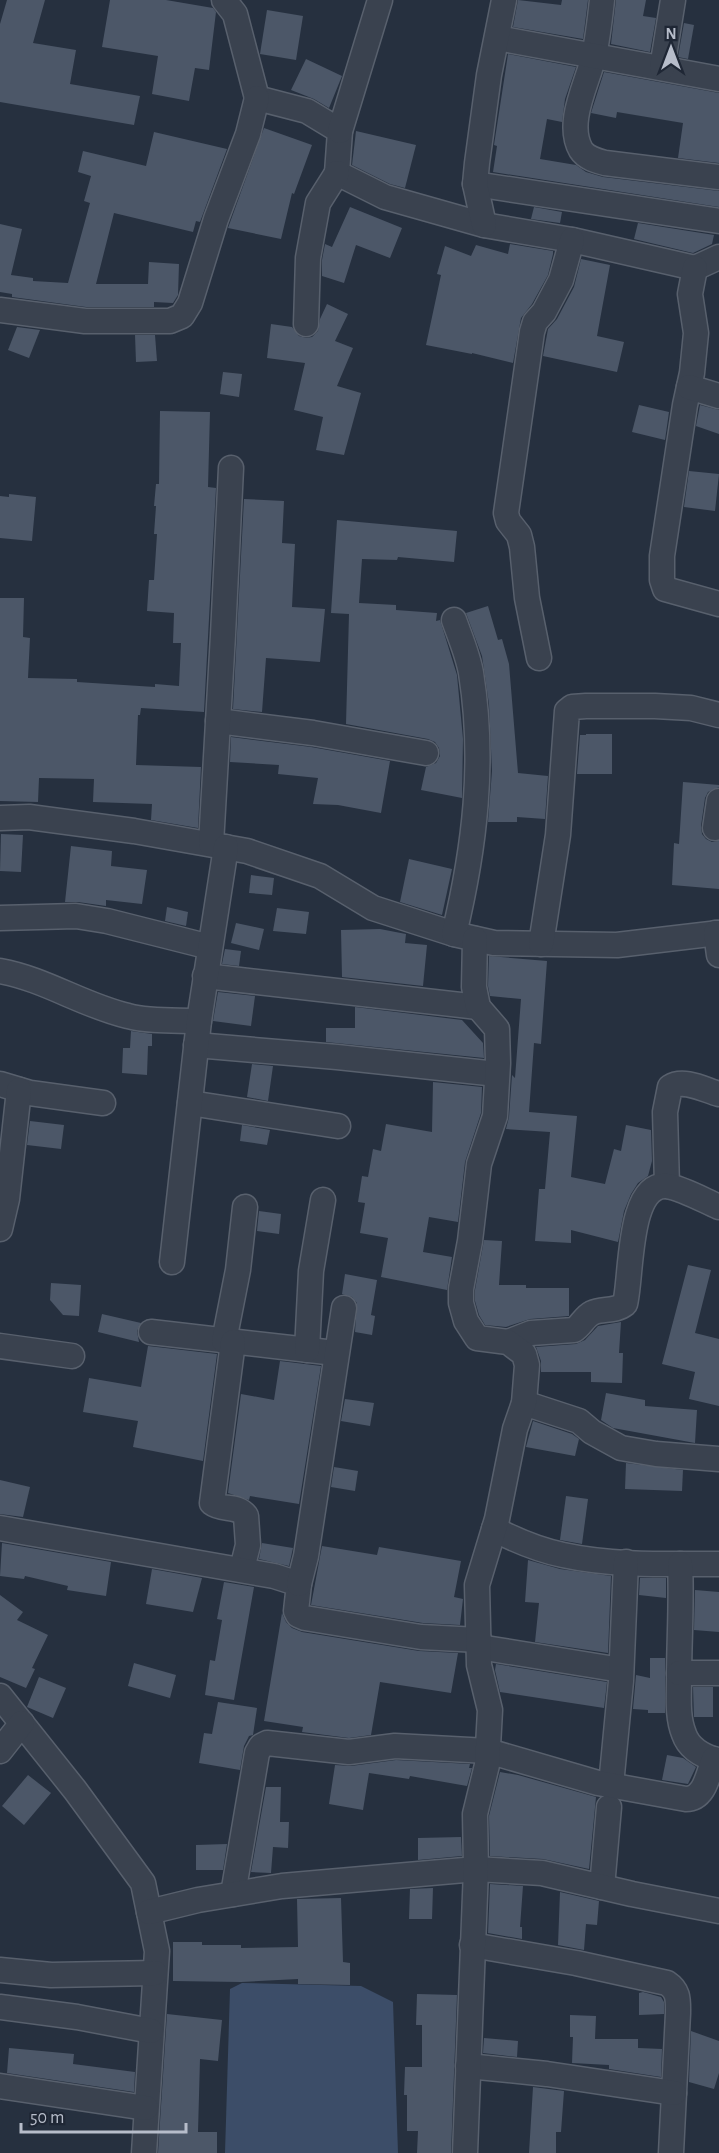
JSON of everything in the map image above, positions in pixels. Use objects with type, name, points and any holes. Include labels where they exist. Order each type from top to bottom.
[{"type":"street","points":[[0,310],[85,321],[170,321],[182,316],[190,303],[216,219],[248,134],[257,98],[235,14],[224,0]]},
{"type":"street","points":[[306,324],[308,258],[318,202],[337,173],[340,131],[380,0]]},
{"type":"street","points":[[484,225],[475,184],[488,86],[504,0]]},
{"type":"street","points":[[602,0],[594,56],[577,111],[577,135],[581,151],[592,160],[605,163],[719,177]]},
{"type":"street","points":[[662,68],[673,0]]},
{"type":"street","points":[[497,38],[719,79]]},
{"type":"street","points":[[257,98],[307,111],[340,131]]},
{"type":"street","points":[[337,173],[385,197],[484,225],[572,240],[694,268],[719,257]]},
{"type":"street","points":[[475,184],[719,221]]},
{"type":"street","points":[[539,658],[527,598],[519,535],[508,521],[507,513],[532,332],[535,322],[544,312],[561,280],[572,240]]},
{"type":"street","points":[[694,268],[690,294],[696,333],[662,556],[662,580],[665,589],[674,593],[719,604]]},
{"type":"street","points":[[689,387],[719,396]]},
{"type":"street","points":[[172,1262],[196,1045],[210,947],[218,846],[218,721],[231,468]]},
{"type":"street","points":[[454,620],[471,670],[478,755],[478,777],[465,888],[465,936],[478,1007],[497,1029],[495,1116],[479,1164],[470,1241],[461,1289],[460,1303],[466,1321],[477,1338],[508,1342],[531,1333],[574,1330],[589,1314],[616,1309],[625,1304],[639,1210],[650,1191],[657,1187],[667,1186],[719,1207]]},
{"type":"street","points":[[541,944],[558,835],[567,711],[572,707],[586,705],[655,705],[691,708],[719,715]]},
{"type":"street","points":[[218,721],[313,733],[426,753]]},
{"type":"street","points":[[715,828],[719,801]]},
{"type":"street","points":[[0,818],[29,817],[134,831],[247,851],[321,876],[373,908],[494,943],[617,945],[718,940]]},
{"type":"street","points":[[0,918],[76,916],[107,921],[210,947]]},
{"type":"street","points":[[0,971],[33,979],[104,1009],[131,1017],[199,1021]]},
{"type":"street","points":[[205,976],[478,1007]]},
{"type":"street","points":[[196,1045],[497,1074]]},
{"type":"street","points":[[667,1186],[665,1112],[670,1087],[676,1083],[684,1083],[719,1094]]},
{"type":"street","points":[[0,1229],[7,1199],[10,1087],[104,1102]]},
{"type":"street","points":[[190,1102],[338,1126]]},
{"type":"street","points":[[307,1350],[311,1271],[323,1200]]},
{"type":"street","points":[[243,1569],[248,1545],[246,1516],[238,1509],[216,1506],[212,1503],[228,1342],[245,1207]]},
{"type":"street","points":[[344,1308],[306,1556],[299,1584],[296,1611],[298,1615],[621,1670]]},
{"type":"street","points":[[151,1332],[336,1353]]},
{"type":"street","points":[[465,2153],[476,1869],[475,1814],[487,1765],[490,1710],[479,1665],[477,1585],[494,1529],[515,1429],[524,1403],[527,1365],[524,1354],[508,1342]]},
{"type":"street","points":[[0,1346],[72,1356]]},
{"type":"street","points":[[524,1403],[579,1421],[592,1432],[621,1448],[656,1454],[719,1459]]},
{"type":"street","points":[[0,1528],[243,1569],[299,1584]]},
{"type":"street","points":[[494,1529],[517,1540],[562,1555],[626,1562],[719,1564]]},
{"type":"street","points":[[602,1887],[621,1670],[626,1562]]},
{"type":"street","points":[[233,1894],[252,1775],[257,1753],[261,1746],[267,1743],[349,1752],[395,1746],[488,1751],[610,1796],[693,1799],[703,1788],[716,1760],[692,1748],[684,1735],[679,1716],[682,1600],[680,1564]]},
{"type":"street","points":[[679,1673],[719,1673]]},
{"type":"street","points":[[0,1696],[75,1790],[143,1883],[157,1951],[144,2153]]},
{"type":"street","points":[[0,1751],[22,1724]]},
{"type":"street","points":[[149,1912],[198,1900],[294,1885],[476,1869],[542,1874],[719,1911]]},
{"type":"street","points":[[472,1945],[576,1962],[667,1983],[674,1988],[679,1997],[671,2153]]},
{"type":"street","points":[[0,1970],[51,1975],[155,1973]]},
{"type":"street","points":[[0,2007],[151,2031]]},
{"type":"street","points":[[468,2066],[547,2074],[674,2093]]},
{"type":"street","points":[[0,2086],[146,2108]]},
{"type":"water","points":[[242,1983],[361,1986],[393,2002],[398,2153],[225,2153],[230,1989]]},
{"type":"building","points":[[7,0],[45,0],[33,43],[76,50],[70,84],[140,96],[134,125],[0,102],[0,24]]},
{"type":"building","points":[[110,0],[166,0],[213,8],[216,12],[209,70],[195,68],[189,101],[152,94],[158,56],[102,47]]},
{"type":"building","points":[[518,0],[561,5],[562,0],[588,0],[583,39],[513,27]]},
{"type":"building","points":[[616,0],[646,0],[643,16],[656,18],[650,52],[611,44]]},
{"type":"building","points":[[267,10],[303,16],[296,60],[260,54]]},
{"type":"building","points":[[684,23],[694,25],[688,59],[678,57]]},
{"type":"building","points":[[508,54],[576,67],[565,99],[562,122],[547,119],[540,159],[576,165],[586,172],[603,177],[719,191],[719,207],[493,172],[497,146],[494,145]]},
{"type":"building","points":[[306,59],[342,76],[329,108],[291,90]]},
{"type":"building","points":[[604,72],[719,93],[719,163],[678,158],[683,123],[617,112],[616,118],[591,113]]},
{"type":"building","points":[[264,128],[312,145],[294,194],[292,193],[281,239],[228,228]]},
{"type":"building","points":[[356,131],[416,145],[405,188],[390,184],[352,165]]},
{"type":"building","points":[[154,132],[227,149],[200,222],[196,221],[193,232],[114,213],[96,284],[148,284],[149,262],[179,264],[178,295],[173,303],[154,302],[154,307],[86,307],[12,297],[12,294],[0,292],[0,224],[22,229],[11,275],[33,278],[33,281],[68,283],[90,203],[84,201],[91,176],[78,172],[83,151],[146,166]]},
{"type":"building","points":[[350,207],[402,228],[390,258],[356,245],[344,283],[322,276],[322,260],[325,244],[332,247]]},
{"type":"building","points":[[534,207],[562,212],[560,223],[531,219]]},
{"type":"building","points":[[638,223],[714,235],[712,244],[693,253],[634,239]]},
{"type":"building","points":[[510,244],[553,251],[548,275],[532,304],[521,318],[513,363],[426,345],[441,275],[437,274],[445,246],[471,256],[476,245],[508,254]]},
{"type":"building","points":[[581,259],[610,265],[597,336],[624,342],[617,372],[543,356],[548,329],[557,319],[574,287]]},
{"type":"building","points":[[327,304],[348,314],[335,341],[353,348],[337,386],[361,393],[344,455],[316,450],[323,417],[294,410],[305,363],[267,358],[271,324],[292,327],[299,336],[312,337],[318,331],[320,319]]},
{"type":"building","points":[[17,327],[40,330],[29,358],[8,350]]},
{"type":"building","points":[[135,335],[155,335],[157,361],[136,362]]},
{"type":"building","points":[[223,372],[242,374],[239,397],[220,394]]},
{"type":"building","points":[[639,405],[669,412],[665,440],[632,432]]},
{"type":"building","points":[[700,405],[719,410],[719,434],[696,426]]},
{"type":"building","points":[[160,411],[210,412],[208,487],[216,488],[204,712],[141,708],[140,715],[138,715],[136,765],[201,767],[198,828],[151,820],[152,804],[93,802],[94,779],[39,778],[38,802],[0,801],[0,598],[24,598],[23,637],[30,638],[28,678],[77,679],[77,682],[155,687],[155,684],[179,686],[181,643],[173,643],[174,613],[147,611],[149,580],[154,580],[157,534],[154,534],[156,506],[154,506],[156,484],[159,484]]},
{"type":"building","points":[[689,471],[719,474],[715,511],[684,507]]},
{"type":"building","points":[[9,494],[36,497],[32,541],[0,538],[0,496],[9,497]]},
{"type":"building","points":[[244,499],[284,501],[282,543],[295,544],[292,607],[325,609],[320,662],[266,658],[262,712],[233,709]]},
{"type":"building","points":[[337,520],[457,531],[454,562],[398,557],[397,560],[362,559],[359,603],[396,605],[396,610],[437,613],[436,621],[440,620],[457,675],[463,739],[462,798],[421,790],[426,767],[436,763],[440,756],[435,742],[346,724],[349,614],[331,613]]},
{"type":"building","points":[[488,606],[498,640],[502,639],[509,664],[518,773],[548,776],[545,819],[517,817],[517,822],[488,822],[492,771],[489,704],[482,656],[466,613]]},
{"type":"building","points":[[612,734],[612,774],[577,774],[580,735]]},
{"type":"building","points":[[231,737],[311,747],[390,761],[381,813],[338,805],[313,804],[318,778],[278,774],[279,765],[230,762]]},
{"type":"building","points":[[683,782],[719,785],[708,792],[705,798],[701,826],[702,834],[706,839],[712,842],[719,841],[719,889],[672,885],[674,843],[679,844]]},
{"type":"building","points":[[1,834],[23,835],[21,872],[0,871]]},
{"type":"building","points":[[71,846],[112,851],[111,866],[147,870],[142,904],[106,900],[106,906],[65,902]]},
{"type":"building","points":[[409,859],[452,869],[442,915],[400,902]]},
{"type":"building","points":[[251,875],[274,878],[272,895],[249,893]]},
{"type":"building","points":[[167,907],[188,912],[186,926],[165,921]]},
{"type":"building","points":[[277,908],[309,912],[306,934],[273,931]]},
{"type":"building","points":[[236,923],[264,929],[259,950],[231,943]]},
{"type":"building","points":[[380,929],[406,934],[405,943],[427,945],[423,986],[342,977],[341,930]]},
{"type":"building","points":[[225,949],[241,951],[239,966],[222,964]]},
{"type":"building","points":[[489,956],[547,961],[541,1044],[534,1043],[529,1112],[577,1116],[571,1177],[605,1184],[614,1149],[621,1151],[626,1125],[651,1130],[652,1161],[648,1176],[638,1183],[631,1194],[624,1211],[618,1242],[571,1230],[571,1243],[535,1241],[539,1189],[545,1189],[550,1132],[506,1129],[512,1075],[515,1078],[521,999],[490,996]]},
{"type":"building","points":[[218,992],[255,996],[251,1026],[213,1021]]},
{"type":"building","points":[[355,1007],[462,1020],[483,1043],[484,1058],[326,1042],[326,1028],[355,1028]]},
{"type":"building","points":[[131,1031],[152,1034],[152,1046],[148,1046],[147,1075],[122,1073],[123,1048],[130,1048]]},
{"type":"building","points":[[252,1064],[273,1066],[268,1101],[247,1097]]},
{"type":"building","points":[[433,1082],[482,1087],[481,1113],[465,1162],[458,1222],[429,1217],[423,1252],[452,1257],[447,1290],[381,1277],[388,1238],[360,1233],[365,1203],[358,1202],[362,1176],[368,1177],[373,1149],[381,1151],[386,1124],[432,1132]]},
{"type":"building","points":[[30,1121],[64,1125],[61,1149],[27,1145]]},
{"type":"building","points":[[242,1125],[270,1130],[267,1145],[240,1141]]},
{"type":"building","points":[[259,1211],[281,1214],[279,1234],[257,1231]]},
{"type":"building","points":[[484,1240],[502,1241],[499,1285],[526,1285],[526,1288],[569,1288],[569,1316],[530,1319],[506,1327],[485,1325],[475,1301]]},
{"type":"building","points":[[688,1265],[711,1270],[695,1333],[719,1339],[719,1406],[689,1399],[695,1372],[662,1364]]},
{"type":"building","points":[[345,1274],[377,1280],[371,1315],[375,1316],[372,1335],[355,1332],[357,1303],[352,1297],[342,1294]]},
{"type":"building","points":[[51,1283],[81,1285],[79,1316],[63,1315],[50,1300]]},
{"type":"building","points":[[102,1314],[141,1323],[137,1331],[139,1342],[98,1332]]},
{"type":"building","points":[[621,1322],[619,1353],[623,1353],[622,1383],[591,1382],[591,1372],[541,1372],[541,1361],[536,1347],[576,1344],[585,1340],[598,1326]]},
{"type":"building","points":[[148,1346],[217,1354],[203,1461],[133,1447],[138,1421],[83,1412],[89,1378],[141,1387]]},
{"type":"building","points":[[280,1361],[321,1366],[299,1504],[250,1496],[249,1500],[228,1493],[241,1394],[274,1400]]},
{"type":"building","points":[[606,1393],[645,1400],[645,1406],[697,1410],[695,1443],[613,1428],[601,1420]]},
{"type":"building","points":[[345,1399],[374,1403],[370,1426],[341,1421]]},
{"type":"building","points":[[533,1421],[572,1434],[579,1439],[575,1456],[526,1447]]},
{"type":"building","points":[[626,1463],[683,1470],[682,1491],[625,1489]]},
{"type":"building","points":[[334,1467],[358,1471],[355,1491],[331,1487]]},
{"type":"building","points":[[0,1480],[30,1487],[23,1517],[0,1514]]},
{"type":"building","points":[[566,1496],[588,1499],[582,1544],[560,1540]]},
{"type":"building","points":[[2,1543],[111,1562],[106,1596],[67,1590],[68,1586],[25,1576],[24,1579],[0,1576]]},
{"type":"building","points":[[262,1543],[293,1548],[289,1566],[259,1559]]},
{"type":"building","points":[[322,1546],[377,1555],[379,1547],[461,1561],[454,1597],[463,1599],[460,1625],[423,1623],[311,1605]]},
{"type":"building","points":[[528,1560],[560,1569],[611,1576],[608,1653],[535,1642],[539,1603],[525,1602]]},
{"type":"building","points":[[152,1569],[202,1578],[193,1612],[146,1604]]},
{"type":"building","points":[[640,1578],[666,1578],[666,1598],[639,1595]]},
{"type":"building","points":[[224,1582],[254,1587],[234,1700],[205,1695],[210,1660],[215,1661],[222,1620],[217,1619]]},
{"type":"building","points":[[695,1590],[719,1592],[719,1632],[694,1630]]},
{"type":"building","points":[[0,1595],[23,1612],[17,1620],[48,1635],[32,1668],[35,1669],[26,1688],[0,1677]]},
{"type":"building","points":[[282,1613],[292,1628],[302,1632],[419,1651],[458,1653],[451,1693],[380,1682],[371,1735],[349,1738],[302,1732],[303,1727],[264,1721]]},
{"type":"building","points":[[650,1658],[665,1658],[665,1713],[648,1713],[648,1710],[633,1709],[636,1675],[650,1678]]},
{"type":"building","points":[[134,1663],[176,1675],[170,1698],[128,1686]]},
{"type":"building","points":[[496,1664],[607,1682],[604,1708],[500,1692],[495,1670]]},
{"type":"building","points":[[39,1677],[66,1688],[53,1718],[27,1707]]},
{"type":"building","points":[[693,1687],[713,1687],[713,1717],[694,1717]]},
{"type":"building","points":[[218,1702],[257,1708],[253,1735],[249,1736],[244,1746],[240,1770],[199,1763],[204,1733],[212,1734]]},
{"type":"building","points":[[667,1755],[683,1758],[696,1767],[688,1784],[662,1780]]},
{"type":"building","points":[[396,1760],[470,1764],[469,1768],[472,1768],[467,1786],[410,1776],[409,1779],[369,1773],[363,1810],[329,1804],[335,1765],[351,1766]]},
{"type":"building","points":[[500,1772],[596,1797],[589,1869],[543,1859],[490,1856],[489,1816]]},
{"type":"building","points":[[28,1775],[51,1793],[24,1825],[2,1806]]},
{"type":"building","points":[[266,1787],[281,1787],[280,1822],[289,1822],[288,1848],[273,1847],[271,1873],[251,1872]]},
{"type":"building","points":[[461,1837],[462,1856],[418,1860],[418,1838]]},
{"type":"building","points":[[227,1844],[223,1870],[196,1870],[196,1845]]},
{"type":"building","points":[[490,1884],[523,1886],[520,1927],[522,1927],[522,1939],[488,1933]]},
{"type":"building","points":[[433,1888],[432,1919],[409,1919],[410,1889]]},
{"type":"building","points":[[560,1892],[599,1901],[597,1925],[586,1924],[584,1950],[558,1945]]},
{"type":"building","points":[[341,1898],[343,1962],[350,1963],[350,1985],[298,1984],[298,1979],[241,1982],[173,1981],[173,1942],[241,1945],[241,1948],[298,1947],[297,1899]]},
{"type":"building","points":[[639,1993],[661,1997],[664,2002],[664,2014],[639,2015]]},
{"type":"building","points":[[417,1994],[457,1995],[451,2153],[417,2153],[418,2131],[407,2131],[407,2095],[404,2095],[405,2067],[422,2067],[422,2025],[416,2025]]},
{"type":"building","points":[[167,2014],[222,2020],[218,2061],[200,2059],[198,2132],[217,2132],[217,2153],[158,2153]]},
{"type":"building","points":[[570,2015],[596,2016],[595,2039],[638,2039],[638,2048],[662,2049],[661,2077],[609,2069],[609,2065],[572,2063],[573,2037],[570,2037]]},
{"type":"building","points":[[691,2031],[719,2041],[719,2073],[714,2089],[689,2082]]},
{"type":"building","points":[[484,2038],[518,2041],[517,2057],[483,2053]]},
{"type":"building","points":[[9,2048],[74,2054],[73,2064],[135,2072],[134,2092],[7,2073]]},
{"type":"building","points":[[533,2087],[564,2091],[561,2132],[556,2132],[556,2153],[529,2153]]}]
